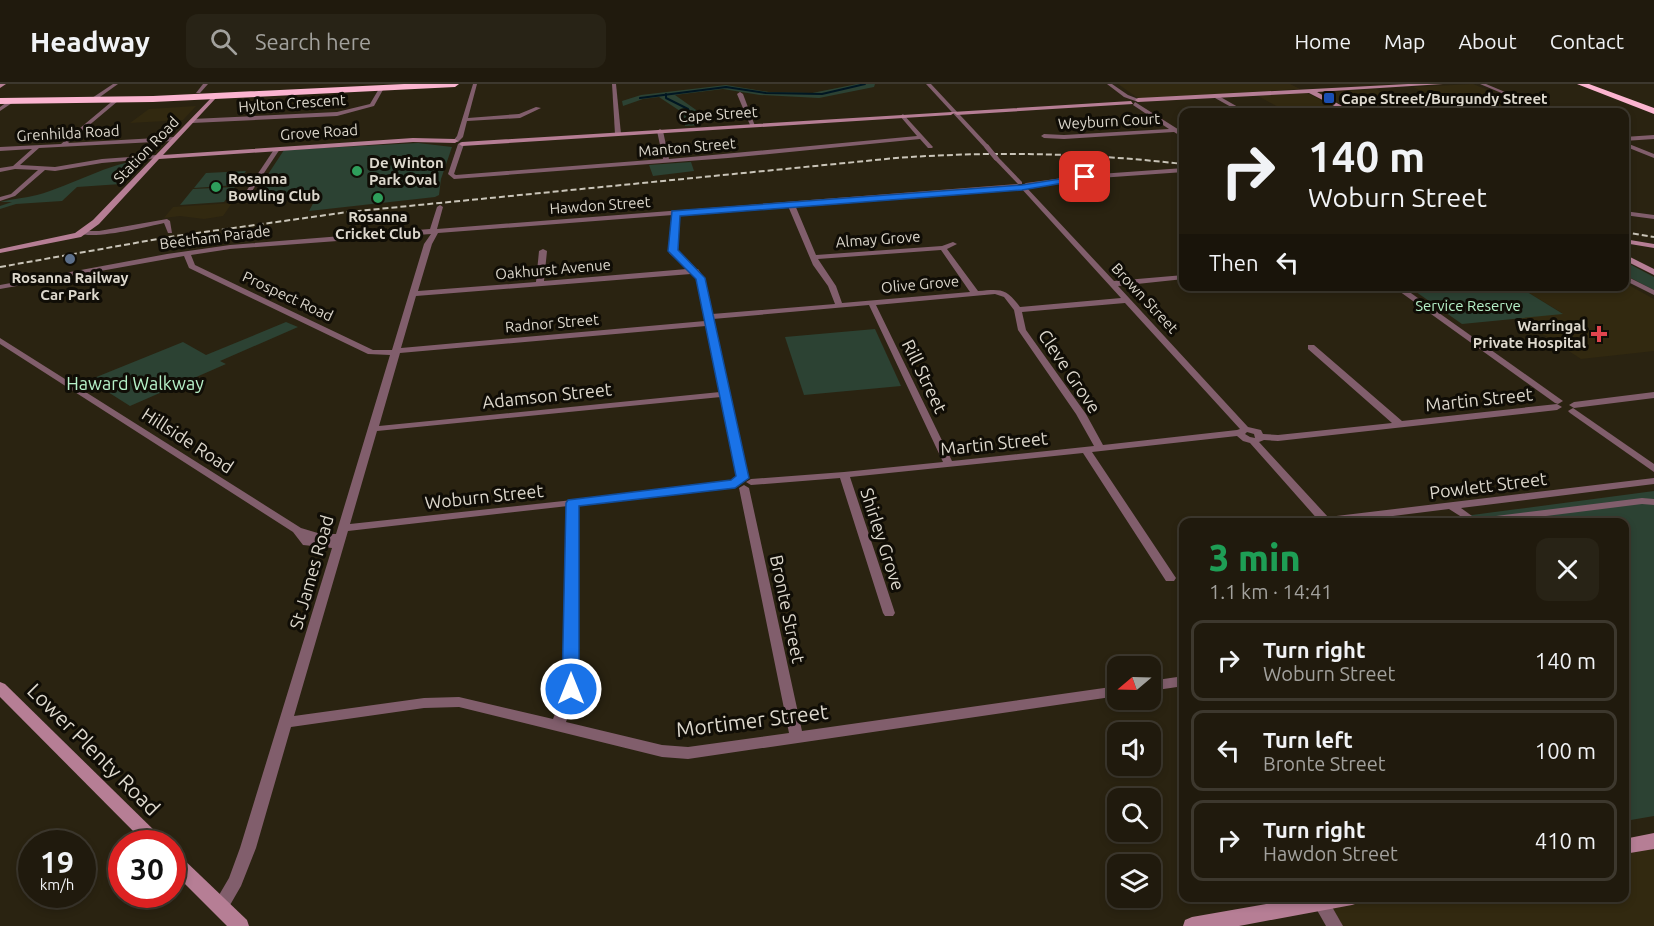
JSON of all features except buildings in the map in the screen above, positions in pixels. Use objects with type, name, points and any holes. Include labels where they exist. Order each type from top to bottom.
[{"type":"highway","points":[[0,101],[214,97],[454,84]]},
{"type":"highway","points":[[1581,84],[1654,110]]},
{"type":"highway","points":[[1590,84],[1654,110]]},
{"type":"street","points":[[97,99],[116,84]]},
{"type":"street","points":[[198,92],[206,84]]},
{"type":"street","points":[[459,143],[475,84]]},
{"type":"street","points":[[614,84],[618,134]]},
{"type":"street","name":"Brown Street","points":[[928,84],[1127,300],[1243,431]]},
{"type":"street","points":[[1109,84],[1179,133]]},
{"type":"street","points":[[1296,84],[1342,108]]},
{"type":"street","name":"Cape Street","points":[[1398,86],[1414,84]]},
{"type":"street","name":"Cape Street","points":[[459,143],[1440,84]]},
{"type":"street","points":[[1482,84],[1540,108]]},
{"type":"street","name":"Hylton Crescent","points":[[192,121],[344,113],[373,104],[382,88]]},
{"type":"street","points":[[740,94],[753,126]]},
{"type":"street","name":"Station Road","points":[[83,234],[214,97]]},
{"type":"street","points":[[1217,97],[1236,108]]},
{"type":"street","points":[[63,145],[116,100]]},
{"type":"street","points":[[0,109],[12,101]]},
{"type":"street","points":[[465,120],[520,116],[538,108]]},
{"type":"street","points":[[903,116],[930,147]]},
{"type":"street","name":"Weyburn Court","points":[[1044,136],[1064,137],[1175,130]]},
{"type":"street","points":[[660,131],[666,161]]},
{"type":"street","name":"Manton Street","points":[[459,143],[451,174],[454,178],[922,137]]},
{"type":"street","points":[[1629,140],[1654,137]]},
{"type":"street","name":"Grenhilda Road","points":[[0,149],[174,139]]},
{"type":"street","name":"Grove Road","points":[[157,157],[277,148],[436,141],[459,143]]},
{"type":"street","points":[[1629,144],[1654,156]]},
{"type":"street","points":[[15,167],[37,147]]},
{"type":"street","points":[[244,199],[277,148]]},
{"type":"street","name":"Grove Road","points":[[0,170],[15,167],[44,169],[69,167],[102,161],[203,153]]},
{"type":"street","points":[[148,166],[191,155]]},
{"type":"street","points":[[0,199],[13,195],[44,169]]},
{"type":"street","name":"Hawdon Street","points":[[432,232],[1021,185],[1071,179],[1179,172]]},
{"type":"street","points":[[791,204],[815,257],[832,286],[839,305]]},
{"type":"street","name":"St James Road","points":[[220,907],[236,881],[248,848],[440,207]]},
{"type":"street","name":"Bronte Street","points":[[675,213],[674,253],[700,278],[797,738]]},
{"type":"street","points":[[1629,214],[1654,218]]},
{"type":"street","points":[[0,251],[83,234],[167,221],[170,232]]},
{"type":"street","name":"Beetham Parade","points":[[0,287],[207,250],[432,232]]},
{"type":"street","points":[[1629,243],[1654,247]]},
{"type":"street","name":"Almay Grove","points":[[815,257],[943,248],[953,244]]},
{"type":"street","name":"Almay Grove","points":[[943,248],[975,293]]},
{"type":"street","points":[[199,269],[195,260],[207,250]]},
{"type":"street","points":[[540,284],[543,251]]},
{"type":"street","name":"Prospect Road","points":[[187,253],[192,266],[373,353],[396,351]]},
{"type":"street","points":[[1629,259],[1654,272]]},
{"type":"street","name":"Oakhurst Avenue","points":[[413,294],[695,271]]},
{"type":"street","points":[[1112,284],[1179,278]]},
{"type":"street","points":[[1629,280],[1654,293]]},
{"type":"street","points":[[1402,291],[1557,404],[1573,408],[1654,469]]},
{"type":"street","name":"Olive Grove","points":[[709,320],[975,293],[1003,293],[1018,310]]},
{"type":"street","points":[[1018,310],[1127,300]]},
{"type":"street","name":"Rill Street","points":[[871,302],[949,464]]},
{"type":"street","name":"Cleve Grove","points":[[1018,310],[1022,330],[1081,414],[1100,448]]},
{"type":"street","name":"Radnor Street","points":[[396,351],[709,320]]},
{"type":"street","name":"Hillside Road","points":[[0,340],[297,530],[307,542],[341,537]]},
{"type":"street","points":[[1311,347],[1399,424]]},
{"type":"street","name":"Adamson Street","points":[[373,429],[724,394]]},
{"type":"street","points":[[1573,408],[1654,395]]},
{"type":"street","name":"Martin Street","points":[[1257,439],[1557,404]]},
{"type":"street","points":[[1243,431],[1258,432],[1257,439],[1323,518]]},
{"type":"street","name":"Martin Street","points":[[743,483],[844,476],[1243,431]]},
{"type":"street","points":[[1086,450],[1170,578]]},
{"type":"street","name":"Shirley Grove","points":[[844,476],[889,613]]},
{"type":"street","name":"Powlett Street","points":[[1357,518],[1654,481]]},
{"type":"street","name":"Woburn Street","points":[[341,537],[573,503],[743,483]]},
{"type":"street","points":[[1504,518],[1642,501],[1654,502]]},
{"type":"street","points":[[558,725],[571,689],[573,503]]},
{"type":"street","points":[[1451,506],[1468,518]]},
{"type":"street","points":[[1161,684],[1179,682]]},
{"type":"street","name":"Lower Plenty Road","points":[[0,688],[143,830]]},
{"type":"street","name":"Mortimer Street","points":[[287,722],[424,703],[449,702],[467,704],[676,753],[700,752],[1107,693]]},
{"type":"street","points":[[1629,846],[1654,842]]},
{"type":"street","points":[[186,874],[240,926]]},
{"type":"street","points":[[1192,926],[1326,902]]},
{"type":"street","points":[[1321,903],[1335,926]]},
{"type":"shaded area","points":[[1118,84],[1290,84],[1300,89],[1139,99]]},
{"type":"shaded area","points":[[1473,84],[1531,108],[1348,108],[1318,93],[1376,89],[1399,100],[1434,97],[1413,87]]},
{"type":"shaded area","points":[[1307,93],[1337,108],[1280,108],[1258,96]]},
{"type":"shaded area","points":[[196,106],[183,120],[130,123],[149,109]]},
{"type":"shaded area","points":[[232,203],[223,216],[204,219],[180,216],[164,218],[173,207]]},
{"type":"shaded area","name":"Warringal Private Hospital","points":[[1629,285],[1654,299],[1654,351],[1581,359],[1518,318],[1562,313],[1526,291],[1629,291]]},
{"type":"shaded area","points":[[1654,842],[1654,926],[1335,926],[1321,903],[1629,902],[1629,846]]},
{"type":"green space","points":[[857,84],[875,84],[874,87],[819,98],[760,95],[723,89],[675,95],[699,112],[701,125],[685,126],[683,113],[659,97],[643,99],[623,106],[622,101],[641,95],[726,85],[769,92],[812,93]]},
{"type":"green space","points":[[418,143],[452,147],[441,179],[439,195],[435,197],[309,211],[316,198],[249,203],[284,150]]},
{"type":"green space","points":[[144,160],[121,184],[77,187],[62,201],[16,204],[0,209],[0,206],[12,202],[0,202],[37,195],[118,165]]},
{"type":"green space","points":[[691,162],[694,171],[653,176],[649,165]]},
{"type":"green space","points":[[246,171],[236,185],[194,188],[206,173]]},
{"type":"green space","points":[[235,187],[224,202],[180,205],[193,189]]},
{"type":"green space","points":[[1629,264],[1654,277],[1654,290],[1629,277]]},
{"type":"green space","name":"Service Reserve","points":[[1415,291],[1526,291],[1563,314],[1462,324]]},
{"type":"green space","name":"Haward Walkway","points":[[286,322],[298,327],[220,361],[226,364],[130,406],[89,380],[183,342],[206,355]]},
{"type":"green space","points":[[875,329],[901,386],[804,395],[785,337]]},
{"type":"green space","points":[[1654,491],[1654,816],[1629,820],[1629,518],[1449,518]]},
{"type":"waterway","points":[[666,95],[726,87],[766,93],[822,94],[865,84]]},
{"type":"waterway","points":[[640,98],[666,95]]},
{"type":"waterway","points":[[666,95],[666,98],[688,109],[695,124]]},
{"type":"railway","points":[[0,267],[169,237],[348,212],[896,158],[968,154],[1040,154],[1111,157],[1179,164]]},
{"type":"railway","points":[[1629,233],[1654,237]]},
{"type":"place","name":"Cape Street/Burgundy Street","points":[[1329,98]]},
{"type":"place","name":"De Winton Park Oval","points":[[357,171]]},
{"type":"place","name":"Rosanna Bowling Club","points":[[216,187]]},
{"type":"place","name":"Rosanna Cricket Club","points":[[378,198]]},
{"type":"place","name":"Rosanna Railway Car Park","points":[[70,259]]},
{"type":"place","name":"Warringal Private Hospital","points":[[1599,334]]},
{"type":"route","points":[[571,689],[573,503],[735,484],[738,479],[743,478],[700,278],[673,251],[675,213],[1022,187],[1085,177]]}]
